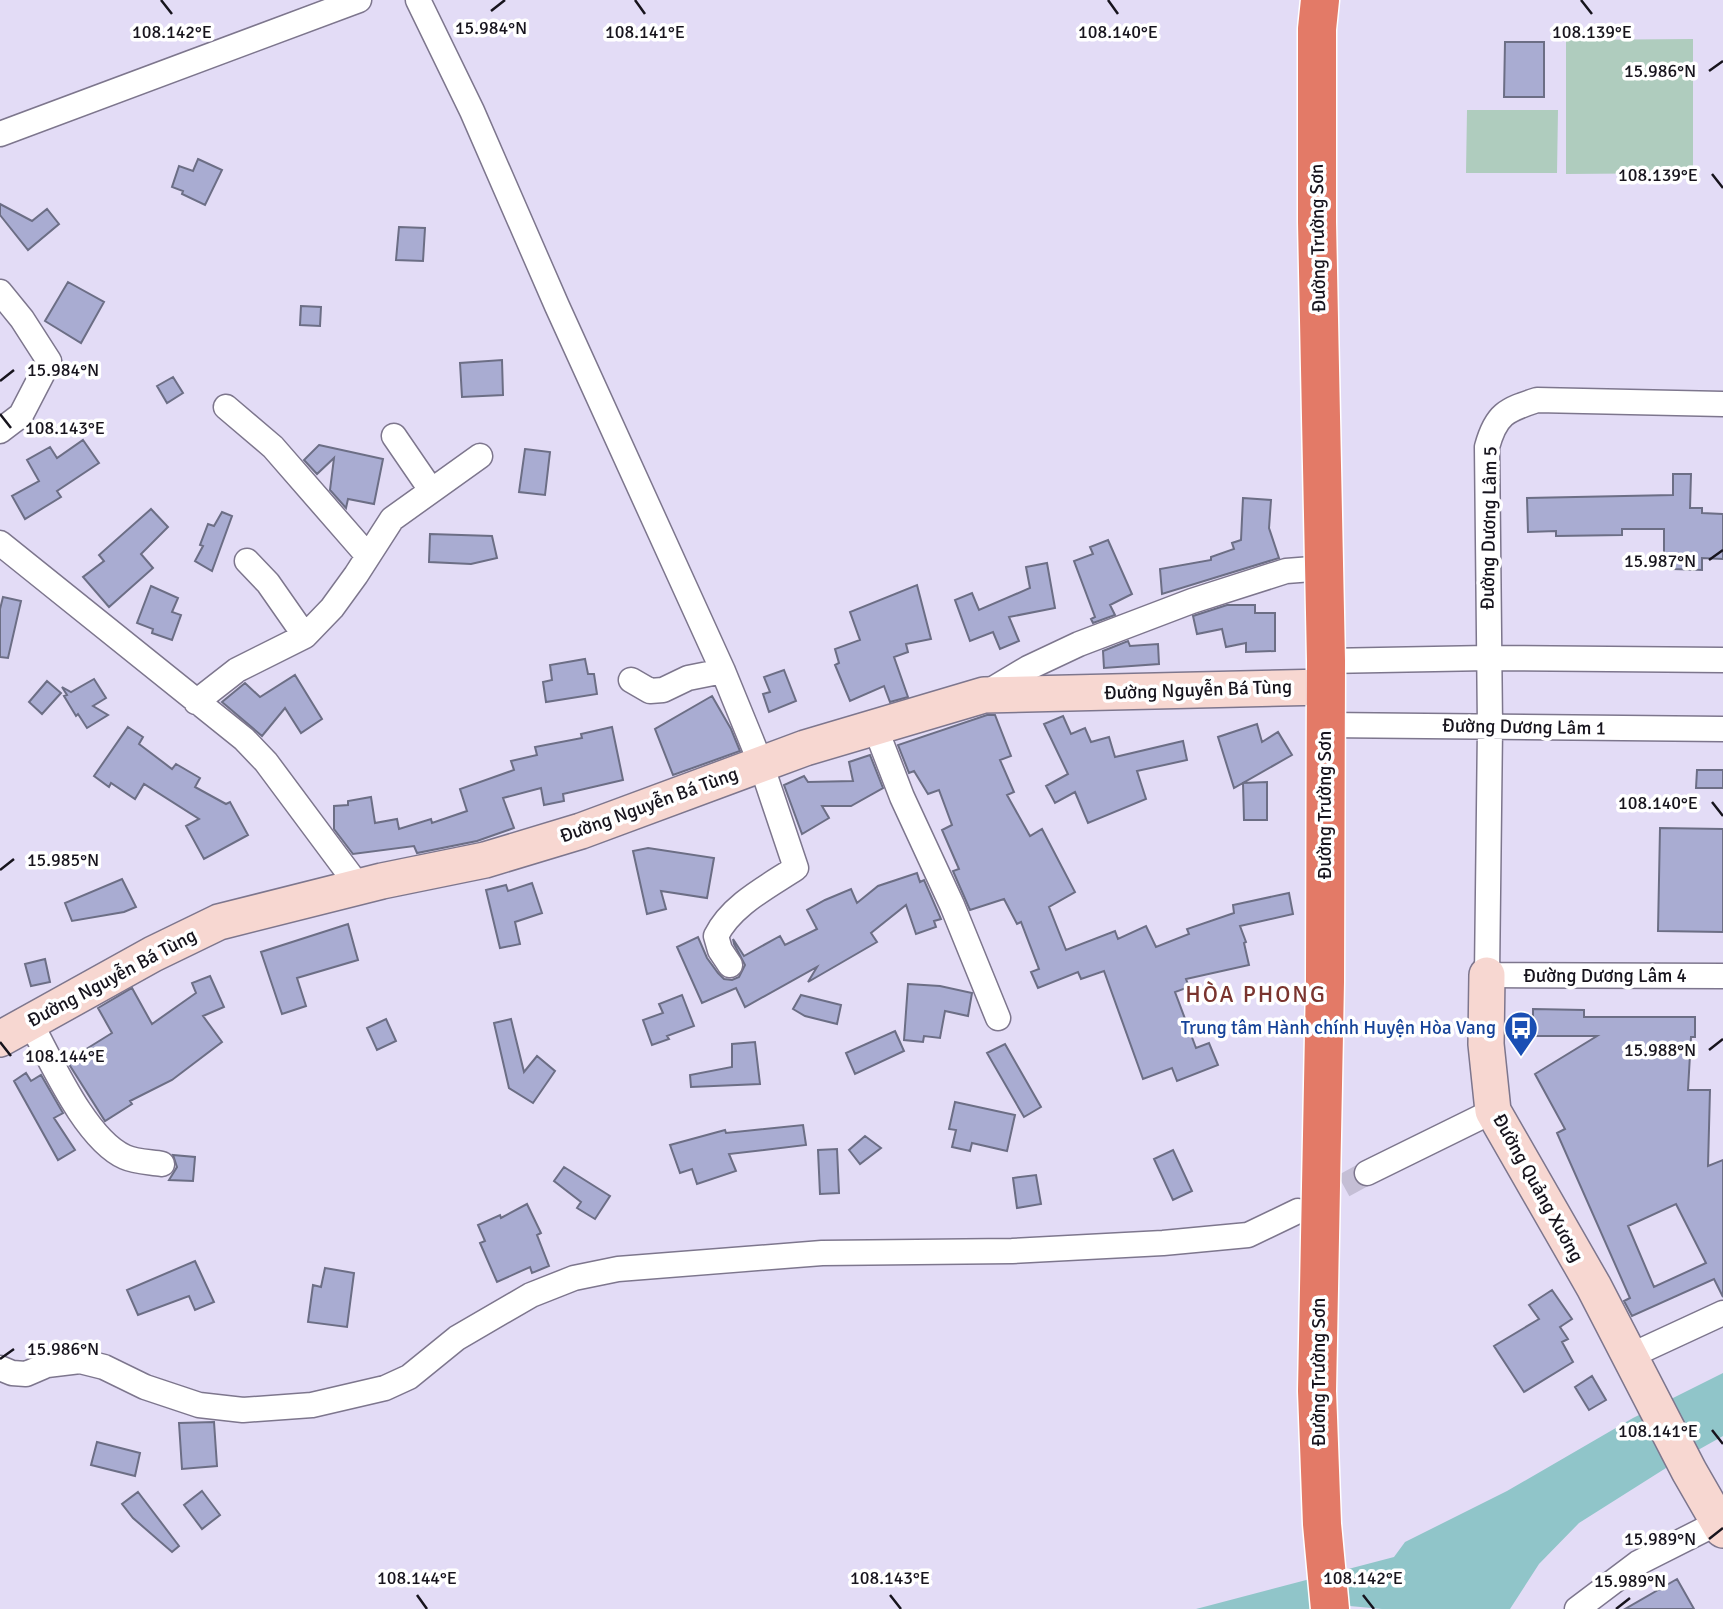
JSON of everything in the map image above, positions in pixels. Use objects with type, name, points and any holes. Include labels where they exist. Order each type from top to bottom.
[{"type":"highway","name":"Đường Trường Sơn","points":[[1320,4],[1317,29],[1317,208],[1326,725],[1325,982],[1317,1391],[1322,1524],[1330,1609]]},
{"type":"main road","name":"Đường Nguyễn Bá Tùng","points":[[0,1039],[153,954],[219,922],[359,887],[485,860],[581,831],[761,764],[984,695],[1326,674]]},
{"type":"main road","name":"Đường Quảng Xương","points":[[1487,975],[1486,1044],[1493,1111],[1594,1287],[1689,1471],[1722,1524]]},
{"type":"street","points":[[0,134],[359,0]]},
{"type":"street","points":[[418,0],[472,111],[562,318],[723,671],[761,764],[796,868],[746,902],[719,930],[716,936],[718,943],[730,965]]},
{"type":"street","points":[[0,292],[22,319],[49,361],[21,415],[0,431]]},
{"type":"street","name":"Đường Dương Lâm 5","points":[[1487,975],[1490,727],[1487,447],[1492,426],[1511,408],[1537,400],[1723,404]]},
{"type":"street","points":[[226,407],[273,447],[368,556]]},
{"type":"street","points":[[394,436],[431,490]]},
{"type":"street","points":[[196,702],[237,670],[305,636],[332,608],[392,519],[480,456]]},
{"type":"street","points":[[0,543],[244,739],[266,762],[359,887]]},
{"type":"street","points":[[247,561],[268,583],[305,636]]},
{"type":"street","points":[[984,695],[1028,668],[1079,644],[1192,601],[1286,571],[1325,568]]},
{"type":"street","points":[[1326,674],[1488,659],[1723,660]]},
{"type":"street","points":[[631,680],[650,691],[663,690],[688,678],[723,671]]},
{"type":"street","name":"Đường Dương Lâm 1","points":[[1326,725],[1723,729]]},
{"type":"street","points":[[874,727],[998,1018]]},
{"type":"street","name":"Đường Dương Lâm 4","points":[[1487,975],[1723,976]]},
{"type":"street","points":[[30,1022],[80,1113],[100,1137],[126,1157],[162,1164]]},
{"type":"street","points":[[1367,1173],[1493,1111]]},
{"type":"street","points":[[0,1368],[12,1373],[26,1374],[47,1365],[80,1361],[104,1367],[145,1387],[200,1405],[243,1410],[312,1405],[386,1388],[409,1377],[457,1338],[531,1295],[585,1275],[618,1269],[822,1253],[1012,1251],[1163,1243],[1248,1235],[1298,1211]]},
{"type":"street","points":[[1637,1371],[1723,1313]]},
{"type":"street","points":[[1577,1609],[1638,1563],[1722,1524]]},
{"type":"shaded area","points":[[1693,39],[1693,173],[1566,174],[1566,40]]},
{"type":"shaded area","points":[[1467,110],[1558,110],[1557,173],[1466,173]]},
{"type":"shaded area","points":[[1723,1373],[1723,1436],[1579,1523],[1539,1564],[1510,1609],[1382,1609],[1339,1605],[1325,1609],[1196,1609],[1394,1557],[1405,1542],[1507,1491],[1633,1418]]},
{"type":"building","points":[[1505,42],[1544,42],[1544,97],[1504,97]]},
{"type":"building","points":[[198,159],[222,170],[205,205],[172,187],[179,166],[193,171]]},
{"type":"building","points":[[0,204],[32,221],[47,209],[59,224],[28,250],[0,215]]},
{"type":"building","points":[[399,227],[425,228],[423,261],[396,260]]},
{"type":"building","points":[[68,282],[104,302],[81,343],[45,321]]},
{"type":"building","points":[[301,306],[321,307],[320,326],[300,325]]},
{"type":"building","points":[[502,360],[503,395],[462,397],[460,363]]},
{"type":"building","points":[[173,377],[183,393],[167,403],[157,386]]},
{"type":"building","points":[[83,440],[99,463],[57,491],[61,497],[25,519],[12,496],[39,481],[27,460],[50,447],[57,458]]},
{"type":"building","points":[[319,445],[383,459],[374,504],[348,499],[346,508],[330,490],[334,458],[317,474],[304,460]]},
{"type":"building","points":[[525,449],[550,452],[545,495],[519,492]]},
{"type":"building","points":[[1673,474],[1691,474],[1690,508],[1702,508],[1702,513],[1723,514],[1723,559],[1702,558],[1702,570],[1673,569],[1673,561],[1664,561],[1664,529],[1622,529],[1622,535],[1556,536],[1556,531],[1528,532],[1527,498],[1673,495]]},
{"type":"building","points":[[1243,498],[1271,500],[1269,528],[1279,558],[1162,594],[1160,569],[1211,560],[1211,557],[1234,549],[1232,543],[1241,540]]},
{"type":"building","points":[[151,509],[168,527],[141,554],[153,568],[109,607],[83,577],[104,561],[99,555]]},
{"type":"building","points":[[222,512],[232,516],[212,571],[195,561],[203,546],[200,545],[208,524],[214,526]]},
{"type":"building","points":[[430,534],[492,536],[497,558],[471,564],[429,562]]},
{"type":"building","points":[[1108,540],[1132,594],[1110,605],[1115,615],[1093,623],[1091,619],[1095,617],[1074,561],[1093,554],[1090,547]]},
{"type":"building","points":[[1047,563],[1055,608],[1009,617],[1019,641],[1000,649],[993,632],[970,641],[955,600],[972,593],[979,610],[1030,588],[1026,567]]},
{"type":"building","points":[[917,585],[931,639],[906,644],[908,652],[894,657],[908,697],[890,702],[884,686],[850,701],[835,665],[839,663],[835,649],[860,640],[850,612]]},
{"type":"building","points":[[151,586],[178,598],[172,612],[181,615],[172,640],[152,633],[153,629],[137,623]]},
{"type":"building","points":[[3,597],[21,601],[8,658],[0,657],[0,609]]},
{"type":"building","points":[[1227,605],[1255,605],[1255,613],[1275,613],[1275,651],[1246,652],[1246,643],[1226,647],[1222,629],[1197,634],[1193,616]]},
{"type":"building","points":[[1128,641],[1130,646],[1158,644],[1159,664],[1104,668],[1103,651]]},
{"type":"building","points":[[585,659],[588,674],[594,674],[597,694],[546,702],[543,682],[552,680],[550,665]]},
{"type":"building","points":[[784,670],[796,701],[769,712],[763,694],[770,692],[764,677]]},
{"type":"building","points":[[295,675],[322,719],[301,733],[285,708],[262,736],[222,702],[245,683],[260,697]]},
{"type":"building","points":[[94,679],[106,698],[93,706],[108,715],[87,728],[78,714],[76,716],[64,696],[67,695],[62,687],[71,692]]},
{"type":"building","points":[[47,681],[61,693],[42,714],[29,702]]},
{"type":"building","points":[[712,696],[740,751],[673,775],[655,729]]},
{"type":"building","points":[[987,715],[995,715],[1011,756],[1000,760],[1014,792],[1007,795],[1030,836],[1042,829],[1075,892],[1049,907],[1066,950],[1115,931],[1118,939],[1146,926],[1156,947],[1189,934],[1187,929],[1234,913],[1233,905],[1289,893],[1293,914],[1240,926],[1246,942],[1244,943],[1249,965],[1186,979],[1189,987],[1175,992],[1196,1048],[1209,1043],[1218,1065],[1177,1081],[1172,1068],[1143,1079],[1104,971],[1081,979],[1078,972],[1038,988],[1031,972],[1039,969],[1021,922],[1017,924],[1004,899],[970,910],[953,871],[959,869],[942,830],[952,825],[939,790],[928,794],[914,771],[909,773],[898,745]]},
{"type":"building","points":[[1063,716],[1071,734],[1085,728],[1091,742],[1109,737],[1115,757],[1183,741],[1187,760],[1137,771],[1146,799],[1088,823],[1075,792],[1055,803],[1046,786],[1068,774],[1044,724]]},
{"type":"building","points":[[1257,724],[1262,742],[1278,732],[1292,755],[1234,788],[1218,737]]},
{"type":"building","points":[[128,727],[143,737],[139,744],[172,769],[176,764],[200,778],[195,787],[226,804],[230,802],[248,835],[204,859],[186,826],[199,819],[144,784],[135,799],[111,783],[109,787],[94,776]]},
{"type":"building","points":[[612,727],[623,780],[563,794],[564,801],[544,805],[541,788],[503,798],[514,828],[477,841],[417,853],[414,846],[353,854],[334,829],[334,806],[348,805],[348,801],[371,797],[375,823],[397,819],[399,829],[431,819],[432,823],[467,811],[460,789],[514,770],[511,761],[537,755],[535,747],[582,738],[581,734]]},
{"type":"building","points":[[870,755],[883,788],[851,806],[822,806],[829,818],[802,834],[784,785],[804,776],[808,782],[853,781],[849,762]]},
{"type":"building","points":[[1697,770],[1723,770],[1723,788],[1696,788]]},
{"type":"building","points":[[1267,782],[1267,820],[1244,820],[1243,783]]},
{"type":"building","points":[[1660,828],[1723,829],[1723,932],[1658,931]]},
{"type":"building","points":[[648,848],[714,858],[707,898],[661,891],[666,909],[647,914],[633,851]]},
{"type":"building","points":[[917,873],[920,882],[924,880],[941,919],[934,921],[936,927],[916,934],[906,905],[871,933],[877,942],[808,982],[817,967],[745,1007],[736,988],[702,1003],[677,947],[698,937],[707,958],[718,973],[724,979],[732,980],[739,977],[745,965],[733,939],[744,956],[780,936],[785,945],[817,929],[807,910],[825,900],[851,889],[857,903],[878,886]]},
{"type":"building","points":[[122,879],[136,907],[124,912],[72,921],[65,903]]},
{"type":"building","points":[[532,883],[542,913],[515,922],[520,944],[500,948],[486,890],[506,885],[508,891]]},
{"type":"building","points":[[348,924],[358,960],[297,978],[306,1006],[282,1014],[261,952]]},
{"type":"building","points":[[45,959],[50,982],[31,986],[25,964]]},
{"type":"building","points":[[210,976],[224,1007],[203,1016],[222,1042],[172,1080],[130,1101],[132,1104],[105,1121],[67,1061],[112,1033],[98,1008],[132,988],[152,1024],[196,993],[192,983]]},
{"type":"building","points":[[908,984],[940,986],[972,993],[968,1016],[945,1011],[940,1038],[924,1036],[923,1042],[904,1040]]},
{"type":"building","points":[[682,995],[694,1026],[652,1045],[643,1020],[663,1013],[659,1004]]},
{"type":"building","points":[[801,995],[841,1005],[837,1024],[805,1016],[793,1009]]},
{"type":"building","points":[[1533,1009],[1584,1010],[1584,1017],[1695,1017],[1688,1090],[1710,1090],[1708,1166],[1723,1160],[1723,1297],[1714,1279],[1632,1316],[1624,1301],[1630,1298],[1557,1133],[1565,1129],[1535,1074],[1597,1036],[1533,1036]],"holes":[[[1676,1204],[1706,1263],[1654,1287],[1628,1226]]]},
{"type":"building","points":[[386,1019],[396,1041],[377,1050],[367,1028]]},
{"type":"building","points":[[511,1019],[524,1072],[537,1056],[555,1071],[533,1103],[509,1088],[494,1023]]},
{"type":"building","points":[[895,1031],[904,1051],[855,1074],[846,1053]]},
{"type":"building","points":[[755,1042],[760,1084],[691,1087],[690,1075],[732,1067],[732,1044]]},
{"type":"building","points":[[1005,1044],[1041,1107],[1024,1117],[987,1053]]},
{"type":"building","points":[[26,1073],[31,1081],[41,1075],[63,1113],[54,1118],[75,1150],[58,1160],[14,1081]]},
{"type":"building","points":[[955,1102],[1015,1115],[1007,1151],[972,1143],[970,1151],[952,1147],[956,1130],[949,1129]]},
{"type":"building","points":[[803,1125],[806,1145],[729,1154],[736,1171],[697,1184],[692,1169],[680,1173],[670,1145],[725,1130],[726,1133]]},
{"type":"building","points":[[865,1136],[881,1148],[860,1164],[849,1150]]},
{"type":"building","points":[[837,1149],[839,1193],[820,1194],[818,1150]]},
{"type":"building","points":[[1173,1150],[1192,1191],[1173,1200],[1154,1159]]},
{"type":"building","points":[[173,1155],[195,1157],[193,1181],[169,1180],[177,1167]]},
{"type":"building","points":[[564,1167],[610,1196],[595,1219],[577,1208],[581,1202],[554,1181]]},
{"type":"building","points":[[1036,1175],[1041,1204],[1017,1208],[1013,1178]]},
{"type":"building","points":[[527,1204],[541,1233],[537,1235],[549,1266],[532,1273],[530,1267],[497,1282],[480,1243],[485,1241],[478,1225],[500,1215],[501,1218]]},
{"type":"building","points":[[195,1261],[214,1302],[195,1310],[189,1296],[138,1315],[127,1290]]},
{"type":"building","points":[[325,1268],[354,1273],[347,1327],[308,1322],[313,1285],[321,1287]]},
{"type":"building","points":[[1552,1290],[1572,1319],[1560,1327],[1568,1339],[1562,1342],[1573,1362],[1524,1392],[1494,1346],[1539,1319],[1529,1305]]},
{"type":"building","points":[[1592,1376],[1606,1400],[1589,1410],[1575,1387]]},
{"type":"building","points":[[214,1422],[217,1466],[182,1469],[179,1423]]},
{"type":"building","points":[[97,1442],[140,1453],[135,1476],[91,1465]]},
{"type":"building","points":[[202,1491],[220,1515],[202,1529],[184,1505]]},
{"type":"building","points":[[138,1492],[179,1546],[172,1552],[133,1518],[122,1504]]},
{"type":"building","points":[[1677,1579],[1694,1609],[1625,1609]]},
{"type":"tunnel","points":[[1312,1203],[1367,1173]]},
{"type":"place","name":"Trung tâm Hành chính Huyện Hòa Vang","points":[[1521,1058]]},
{"type":"district","name":"HÒA PHONG","points":[[1256,994]]}]
